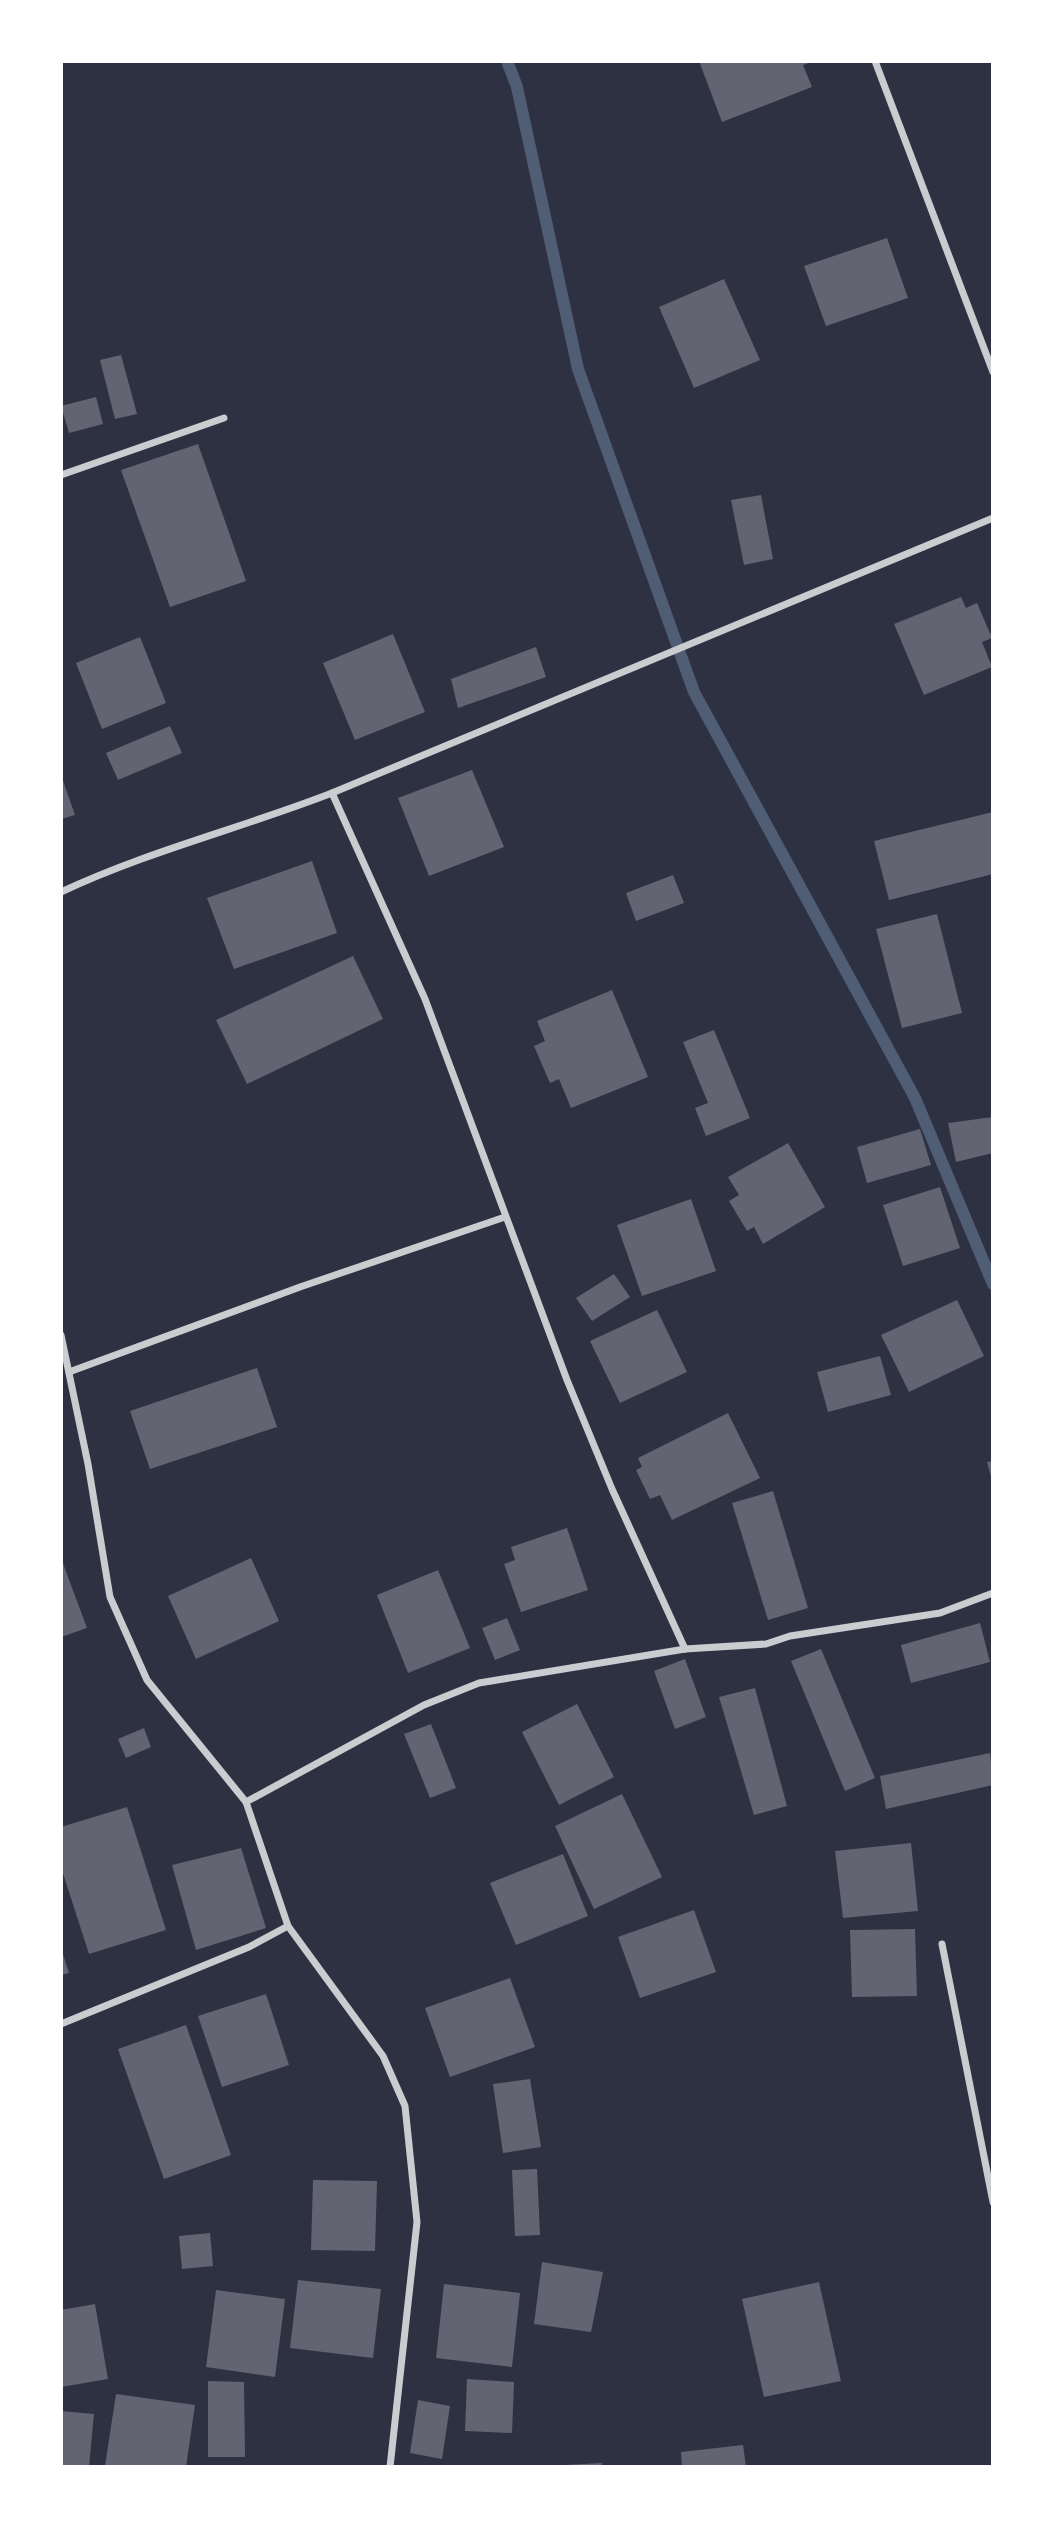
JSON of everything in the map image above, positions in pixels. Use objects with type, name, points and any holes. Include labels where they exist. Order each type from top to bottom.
[{"type":"street","points":[[875,61],[993,372]]},
{"type":"street","points":[[61,475],[224,418]]},
{"type":"street","points":[[61,892],[117,866],[267,819],[332,793],[993,518]]},
{"type":"street","points":[[332,793],[425,999],[505,1217],[612,1489],[685,1649]]},
{"type":"street","points":[[69,1372],[300,1287],[505,1217]]},
{"type":"street","points":[[61,1335],[110,1597],[147,1680],[246,1802],[288,1926],[383,2056],[405,2106],[417,2222],[390,2467]]},
{"type":"street","points":[[246,1802],[424,1705],[479,1684],[685,1649],[766,1644],[790,1636],[940,1613],[993,1593]]},
{"type":"street","points":[[61,2024],[249,1947],[288,1926]]},
{"type":"street","points":[[942,1944],[993,2202]]},
{"type":"building","points":[[699,61],[814,61],[803,65],[812,87],[722,122]]},
{"type":"building","points":[[887,238],[908,298],[826,326],[804,266]]},
{"type":"building","points":[[724,279],[760,360],[694,388],[659,307]]},
{"type":"building","points":[[121,355],[137,414],[115,419],[100,360]]},
{"type":"building","points":[[96,397],[103,424],[69,433],[61,406]]},
{"type":"building","points":[[198,444],[246,581],[170,607],[121,470]]},
{"type":"building","points":[[761,495],[773,559],[744,565],[731,500]]},
{"type":"building","points":[[961,597],[966,608],[977,603],[992,638],[982,642],[992,667],[924,695],[894,624]]},
{"type":"building","points":[[393,634],[425,712],[355,740],[323,663]]},
{"type":"building","points":[[140,637],[166,703],[102,729],[76,663]]},
{"type":"building","points":[[536,647],[546,677],[458,708],[451,679]]},
{"type":"building","points":[[170,726],[182,753],[118,780],[106,753]]},
{"type":"building","points":[[472,770],[504,847],[429,876],[398,798]]},
{"type":"building","points":[[61,775],[75,815],[61,819]]},
{"type":"building","points":[[993,812],[993,874],[889,900],[874,841]]},
{"type":"building","points":[[312,861],[337,933],[234,969],[207,898]]},
{"type":"building","points":[[673,875],[684,903],[636,921],[626,893]]},
{"type":"building","points":[[937,914],[962,1013],[902,1028],[876,929]]},
{"type":"building","points":[[353,956],[383,1019],[247,1084],[216,1020]]},
{"type":"building","points":[[612,990],[648,1077],[571,1108],[559,1079],[550,1083],[534,1046],[545,1041],[537,1021]]},
{"type":"building","points":[[714,1030],[750,1118],[706,1136],[695,1108],[708,1103],[683,1042]]},
{"type":"building","points":[[993,1117],[993,1153],[956,1162],[948,1123]]},
{"type":"building","points":[[920,1129],[931,1165],[867,1183],[857,1147]]},
{"type":"building","points":[[788,1143],[825,1207],[763,1244],[754,1227],[747,1231],[729,1201],[739,1195],[728,1177]]},
{"type":"building","points":[[940,1187],[960,1248],[903,1266],[883,1205]]},
{"type":"building","points":[[691,1199],[716,1271],[642,1296],[617,1225]]},
{"type":"building","points":[[614,1274],[630,1297],[592,1321],[576,1298]]},
{"type":"building","points":[[957,1300],[984,1356],[909,1392],[881,1335]]},
{"type":"building","points":[[657,1310],[687,1372],[620,1403],[590,1341]]},
{"type":"building","points":[[880,1356],[891,1395],[828,1412],[817,1372]]},
{"type":"building","points":[[257,1368],[277,1427],[150,1469],[130,1411]]},
{"type":"building","points":[[728,1413],[760,1478],[672,1520],[660,1495],[650,1499],[636,1470],[642,1467],[638,1458]]},
{"type":"building","points":[[993,1461],[993,1479],[992,1480],[987,1462]]},
{"type":"building","points":[[773,1491],[808,1608],[768,1620],[732,1503]]},
{"type":"building","points":[[567,1528],[588,1590],[521,1612],[504,1564],[515,1560],[511,1547]]},
{"type":"building","points":[[61,1558],[87,1628],[61,1637]]},
{"type":"building","points":[[251,1558],[279,1621],[196,1659],[168,1596]]},
{"type":"building","points":[[438,1570],[470,1648],[408,1673],[377,1595]]},
{"type":"building","points":[[507,1618],[520,1650],[495,1660],[482,1628]]},
{"type":"building","points":[[980,1623],[990,1662],[911,1683],[901,1645]]},
{"type":"building","points":[[821,1649],[875,1778],[845,1791],[791,1661]]},
{"type":"building","points":[[685,1659],[706,1717],[675,1729],[654,1671]]},
{"type":"building","points":[[755,1688],[787,1806],[754,1815],[719,1697]]},
{"type":"building","points":[[577,1704],[614,1777],[559,1805],[522,1732]]},
{"type":"building","points":[[431,1724],[456,1788],[430,1798],[404,1734]]},
{"type":"building","points":[[144,1728],[151,1747],[126,1758],[118,1739]]},
{"type":"building","points":[[990,1753],[993,1785],[886,1809],[880,1776]]},
{"type":"building","points":[[622,1794],[662,1877],[594,1909],[555,1826]]},
{"type":"building","points":[[127,1807],[166,1930],[89,1954],[61,1867],[61,1827]]},
{"type":"building","points":[[911,1843],[918,1911],[843,1918],[835,1851]]},
{"type":"building","points":[[241,1848],[266,1928],[196,1950],[172,1865]]},
{"type":"building","points":[[563,1854],[588,1916],[516,1945],[490,1883]]},
{"type":"building","points":[[694,1910],[716,1972],[640,1998],[618,1937]]},
{"type":"building","points":[[915,1929],[917,1996],[852,1997],[850,1930]]},
{"type":"building","points":[[61,1948],[69,1973],[61,1975]]},
{"type":"building","points":[[510,1978],[535,2047],[450,2077],[425,2008]]},
{"type":"building","points":[[266,1994],[289,2065],[222,2087],[198,2016]]},
{"type":"building","points":[[186,2025],[231,2155],[164,2179],[118,2049]]},
{"type":"building","points":[[530,2079],[541,2147],[503,2153],[493,2084]]},
{"type":"building","points":[[537,2169],[540,2235],[515,2236],[512,2170]]},
{"type":"building","points":[[313,2180],[377,2181],[375,2251],[311,2250]]},
{"type":"building","points":[[210,2233],[213,2266],[182,2269],[179,2236]]},
{"type":"building","points":[[542,2262],[603,2272],[591,2332],[534,2324]]},
{"type":"building","points":[[298,2280],[381,2289],[373,2358],[290,2348]]},
{"type":"building","points":[[819,2282],[841,2381],[764,2397],[742,2299]]},
{"type":"building","points":[[444,2284],[520,2293],[512,2367],[436,2358]]},
{"type":"building","points":[[216,2290],[285,2299],[275,2377],[206,2367]]},
{"type":"building","points":[[95,2304],[108,2379],[61,2387],[61,2310]]},
{"type":"building","points":[[467,2379],[514,2382],[512,2433],[465,2431]]},
{"type":"building","points":[[208,2381],[244,2382],[245,2457],[208,2457]]},
{"type":"building","points":[[116,2394],[195,2405],[186,2467],[105,2466]]},
{"type":"building","points":[[418,2400],[450,2406],[442,2459],[410,2453]]},
{"type":"building","points":[[61,2411],[94,2414],[89,2467],[61,2467]]},
{"type":"building","points":[[743,2445],[746,2467],[682,2467],[681,2452]]},
{"type":"building","points":[[602,2463],[602,2467],[564,2467],[564,2465]]},
{"type":"waterway","points":[[507,61],[517,87],[578,369],[694,692],[915,1098],[993,1284]]}]
